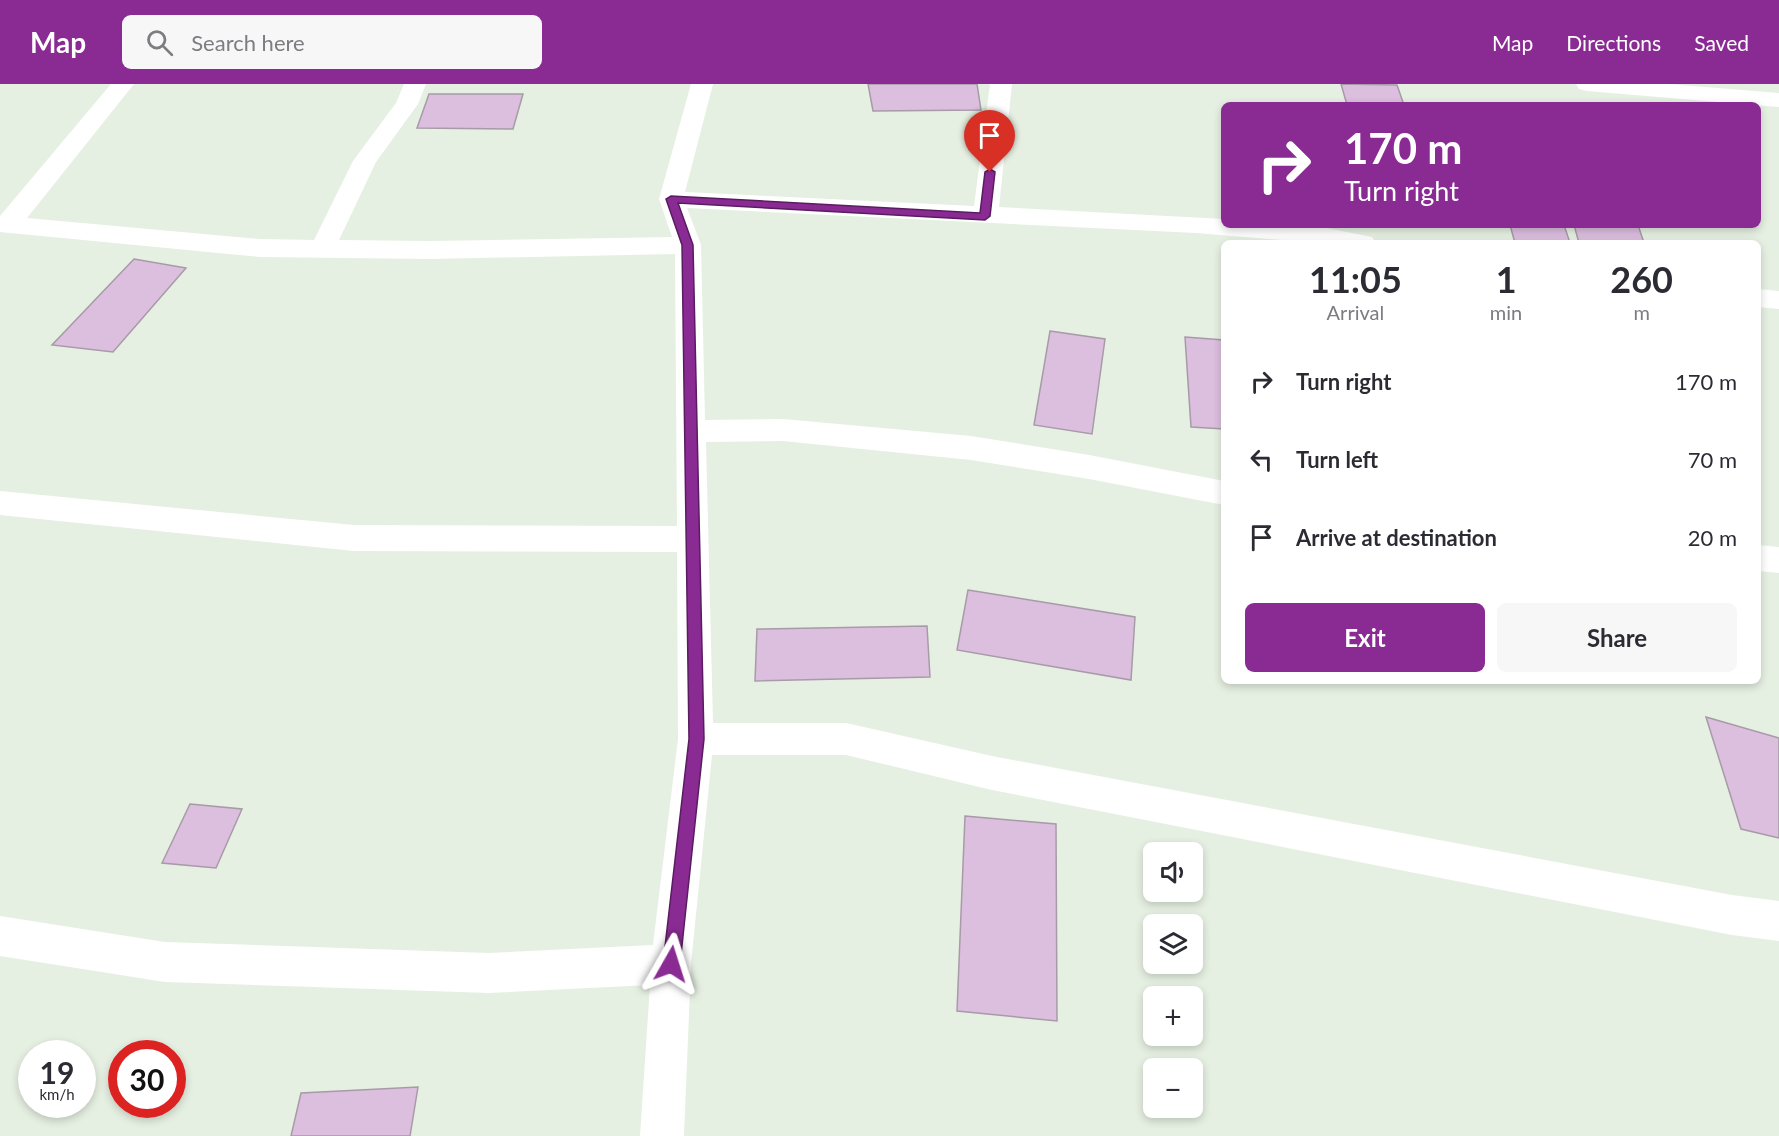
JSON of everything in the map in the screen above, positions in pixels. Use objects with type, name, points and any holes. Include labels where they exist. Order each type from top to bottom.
[{"type":"street","points":[[5,224],[123,84]]},
{"type":"street","points":[[322,249],[365,161],[407,104],[415,84]]},
{"type":"street","points":[[663,1136],[671,964],[696,739],[688,245],[671,199],[702,84]]},
{"type":"street","points":[[985,216],[1001,84]]},
{"type":"street","points":[[1587,84],[1667,87],[1779,100]]},
{"type":"street","points":[[671,199],[1221,228]]},
{"type":"street","points":[[5,224],[260,248],[430,250],[688,245]]},
{"type":"street","points":[[1230,228],[1310,234],[1345,240]]},
{"type":"street","points":[[1761,298],[1779,300]]},
{"type":"street","points":[[692,431],[783,430],[971,448],[1089,467],[1221,492]]},
{"type":"street","points":[[0,503],[354,538],[694,539]]},
{"type":"street","points":[[1761,558],[1779,560]]},
{"type":"street","points":[[696,739],[846,739],[992,772],[1732,915],[1779,921]]},
{"type":"street","points":[[0,936],[165,962],[489,973],[671,964]]},
{"type":"building","points":[[868,84],[977,84],[981,110],[873,111]]},
{"type":"building","points":[[1341,84],[1397,85],[1403,102],[1346,102]]},
{"type":"building","points":[[429,94],[523,94],[513,129],[417,128]]},
{"type":"building","points":[[1511,228],[1565,228],[1569,240],[1514,240]]},
{"type":"building","points":[[1575,228],[1639,228],[1643,240],[1578,240]]},
{"type":"building","points":[[134,259],[186,268],[113,352],[52,345]]},
{"type":"building","points":[[1050,331],[1105,339],[1092,434],[1034,425]]},
{"type":"building","points":[[1185,337],[1221,340],[1221,429],[1191,427]]},
{"type":"building","points":[[968,590],[1135,617],[1131,680],[957,650]]},
{"type":"building","points":[[927,626],[930,677],[755,681],[757,629]]},
{"type":"building","points":[[1706,717],[1779,738],[1779,838],[1741,829]]},
{"type":"building","points":[[190,804],[242,809],[216,868],[162,863]]},
{"type":"building","points":[[965,816],[1056,824],[1057,1021],[957,1011]]},
{"type":"building","points":[[418,1087],[410,1136],[291,1136],[301,1093]]},
{"type":"route","points":[[671,964],[696,739],[688,245],[671,199],[985,216],[990,172]]}]
